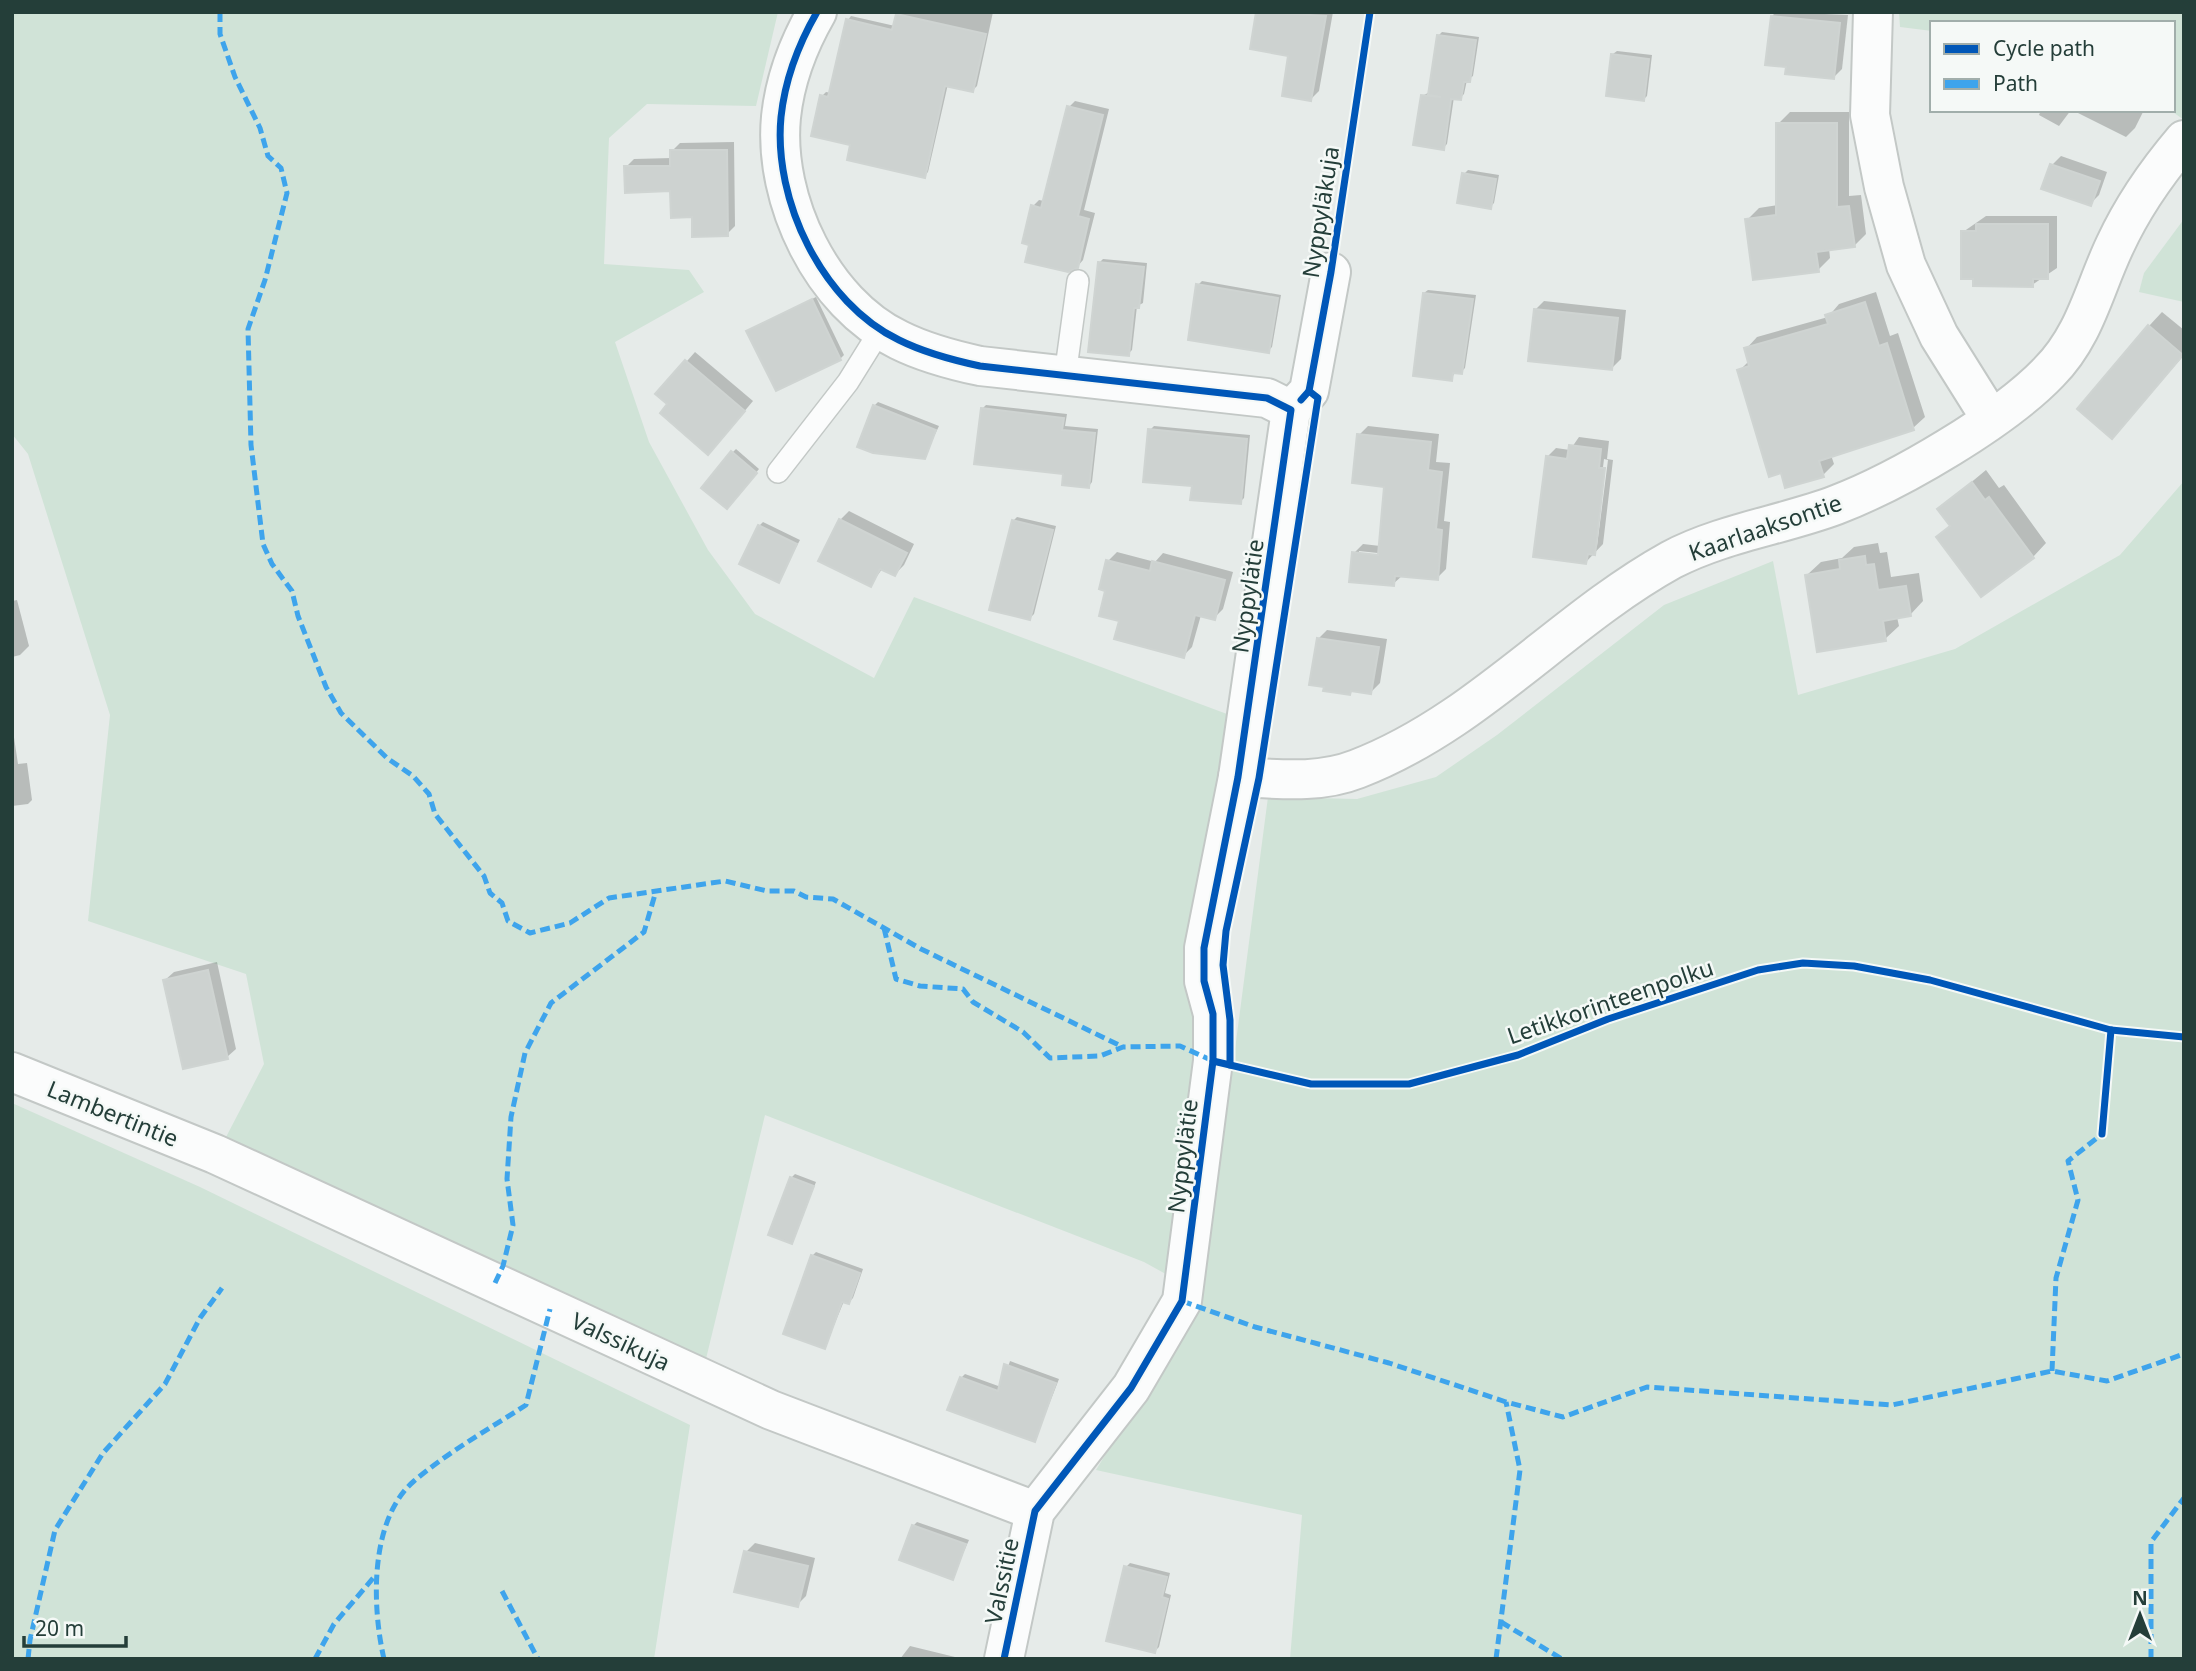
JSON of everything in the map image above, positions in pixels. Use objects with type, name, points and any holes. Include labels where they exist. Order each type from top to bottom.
[{"type":"street","points":[[817,12],[796,54],[787,84],[781,120],[786,180],[815,257],[843,297],[881,329],[898,340],[944,358],[980,366],[1267,398],[1292,410]]},
{"type":"street","points":[[1873,12],[1870,115],[1884,187],[1906,265],[1939,336],[1991,419]]},
{"type":"street","name":"Kaarlaaksontie","points":[[1238,777],[1316,779],[1355,770],[1404,748],[1504,682],[1615,594],[1675,559],[1787,518],[1836,505],[1899,475],[1991,419],[2050,372],[2081,330],[2114,247],[2138,199],[2184,140]]},
{"type":"street","name":"Nyppyläkuja","points":[[1292,410],[1309,391],[1331,272]]},
{"type":"street","name":"Nyppylätie","points":[[1035,1511],[1131,1388],[1182,1301],[1213,1061],[1213,1014],[1204,981],[1204,948],[1238,777],[1292,410]]},
{"type":"street","name":"Lambertintie","points":[[12,1072],[215,1154]]},
{"type":"street","name":"Valssikuja","points":[[215,1154],[771,1410],[1035,1511]]},
{"type":"street","name":"Valssitie","points":[[1004,1659],[1035,1511]]},
{"type":"lane","points":[[1065,376],[1078,281]]},
{"type":"lane","points":[[778,472],[848,382],[881,329]]},
{"type":"green space","points":[[12,12],[778,12],[756,106],[647,104],[609,138],[604,264],[689,270],[704,292],[615,342],[649,442],[708,550],[755,614],[874,678],[914,597],[1235,717],[1184,955],[1184,975],[1199,1006],[1173,1278],[1144,1262],[765,1115],[705,1363],[225,1139],[264,1064],[246,974],[88,921],[110,715],[28,454],[12,434]]},
{"type":"green space","points":[[1899,12],[2184,12],[2184,120],[2173,112],[2175,112],[2175,21],[1930,21],[1930,31],[1900,27]]},
{"type":"green space","points":[[2184,219],[2184,302],[2139,292],[2144,273]]},
{"type":"green space","points":[[2184,481],[2184,1659],[1290,1659],[1302,1515],[1096,1470],[1203,1294],[1268,797],[1357,799],[1436,777],[1497,735],[1664,605],[1773,561],[1798,695],[1955,649],[2120,555]]},
{"type":"green space","points":[[12,1103],[200,1187],[690,1425],[654,1659],[12,1659]]},
{"type":"building","points":[[1256,12],[1326,16],[1311,101],[1282,96],[1288,56],[1250,49]]},
{"type":"building","points":[[896,14],[986,34],[973,92],[945,86],[925,178],[847,160],[850,145],[811,136],[820,95],[828,97],[846,19],[892,30]]},
{"type":"building","points":[[1771,16],[1840,23],[1834,79],[1785,74],[1786,67],[1765,65]]},
{"type":"building","points":[[1437,35],[1476,40],[1470,82],[1464,82],[1461,100],[1451,99],[1444,150],[1413,145],[1421,95],[1441,97],[1428,95]]},
{"type":"building","points":[[1611,54],[1649,59],[1644,101],[1606,96]]},
{"type":"building","points":[[1067,106],[1103,115],[1078,216],[1089,219],[1078,268],[1068,272],[1025,262],[1029,245],[1022,243],[1031,205],[1041,208]]},
{"type":"building","points":[[1776,123],[1837,123],[1837,207],[1849,206],[1855,247],[1816,252],[1819,272],[1753,280],[1745,219],[1776,215]]},
{"type":"building","points":[[670,150],[727,150],[728,236],[692,237],[692,217],[671,218],[670,191],[625,193],[624,166],[670,166]]},
{"type":"building","points":[[2050,164],[2100,181],[2091,206],[2041,189]]},
{"type":"building","points":[[1462,173],[1496,179],[1491,209],[1457,203]]},
{"type":"building","points":[[1976,224],[2048,224],[2048,279],[2033,279],[2033,287],[1973,286],[1973,279],[1961,279],[1961,231],[1976,231]]},
{"type":"building","points":[[1098,262],[1144,267],[1139,308],[1134,308],[1129,356],[1088,352]]},
{"type":"building","points":[[1196,284],[1278,298],[1269,353],[1188,340]]},
{"type":"building","points":[[1423,293],[1473,299],[1462,374],[1453,373],[1452,381],[1413,376]]},
{"type":"building","points":[[812,299],[841,360],[776,391],[746,331]]},
{"type":"building","points":[[1865,302],[1879,346],[1887,343],[1914,430],[1819,461],[1824,477],[1785,488],[1781,473],[1769,477],[1737,370],[1749,366],[1744,348],[1828,324],[1825,315]]},
{"type":"building","points":[[1534,309],[1618,318],[1612,370],[1528,361]]},
{"type":"building","points":[[2148,325],[2183,355],[2112,439],[2077,409]]},
{"type":"building","points":[[685,360],[745,411],[708,455],[660,413],[667,404],[655,394]]},
{"type":"building","points":[[873,405],[936,430],[925,459],[873,453],[857,447]]},
{"type":"building","points":[[981,408],[1064,418],[1062,430],[1095,433],[1089,488],[1062,485],[1063,474],[974,464]]},
{"type":"building","points":[[1148,429],[1247,439],[1241,504],[1190,500],[1192,486],[1143,482]]},
{"type":"building","points":[[1357,434],[1431,442],[1428,470],[1442,472],[1436,529],[1442,530],[1438,580],[1395,576],[1394,586],[1349,582],[1352,552],[1378,555],[1384,487],[1352,483]]},
{"type":"building","points":[[1569,445],[1601,449],[1599,468],[1605,468],[1595,555],[1588,554],[1586,564],[1533,557],[1546,456],[1567,459]]},
{"type":"building","points":[[731,451],[757,473],[727,509],[701,488]]},
{"type":"building","points":[[1972,482],[1985,500],[1989,497],[2034,558],[1981,597],[1936,537],[1950,526],[1937,509]]},
{"type":"building","points":[[839,519],[907,553],[895,576],[880,569],[871,587],[818,561]]},
{"type":"building","points":[[1012,520],[1053,530],[1030,620],[989,610]]},
{"type":"building","points":[[758,525],[797,544],[779,583],[739,564]]},
{"type":"building","points":[[1865,556],[1866,565],[1874,564],[1878,590],[1906,586],[1911,616],[1883,621],[1886,641],[1817,652],[1805,575],[1840,569],[1839,560]]},
{"type":"building","points":[[1106,560],[1150,571],[1152,561],[1225,580],[1215,620],[1195,615],[1184,658],[1114,639],[1119,621],[1099,616],[1105,591],[1099,589]]},
{"type":"building","points":[[1317,638],[1379,647],[1371,694],[1351,691],[1350,695],[1323,691],[1324,687],[1309,685]]},
{"type":"building","points":[[208,970],[228,1059],[183,1069],[163,980]]},
{"type":"building","points":[[790,1177],[814,1186],[792,1244],[768,1235]]},
{"type":"building","points":[[811,1255],[860,1273],[849,1304],[842,1302],[825,1349],[783,1334]]},
{"type":"building","points":[[1004,1364],[1056,1383],[1035,1442],[947,1410],[960,1377],[998,1391]]},
{"type":"building","points":[[912,1525],[966,1544],[953,1580],[899,1560]]},
{"type":"building","points":[[744,1551],[808,1566],[798,1607],[734,1592]]},
{"type":"building","points":[[1124,1566],[1167,1577],[1162,1597],[1168,1599],[1155,1653],[1106,1641]]},
{"type":"marked path","points":[[220,12],[220,34],[235,77],[260,128],[268,156],[281,168],[287,193],[265,280],[248,329],[251,445],[263,544],[272,564],[292,591],[298,616],[326,687],[341,713],[387,758],[413,776],[429,794],[435,814],[484,876],[490,893],[502,903],[508,921],[530,933],[570,923],[609,898],[725,881],[767,891],[794,891],[806,897],[833,899],[921,949],[1123,1047]]},
{"type":"marked path","points":[[495,1283],[503,1266],[513,1225],[507,1179],[511,1117],[525,1053],[551,1003],[644,932],[656,891]]},
{"type":"marked path","points":[[884,928],[896,979],[920,986],[963,989],[973,1002],[1023,1032],[1050,1058],[1100,1056],[1123,1047],[1180,1046],[1213,1061]]},
{"type":"marked path","points":[[2052,1371],[2056,1278],[2078,1200],[2068,1161],[2102,1134]]},
{"type":"marked path","points":[[28,1659],[55,1530],[103,1453],[165,1384],[200,1318],[222,1288]]},
{"type":"marked path","points":[[1182,1301],[1255,1327],[1389,1363],[1506,1402],[1563,1417],[1647,1387],[1892,1405],[2052,1371],[2107,1381],[2184,1354]]},
{"type":"marked path","points":[[384,1659],[376,1590],[382,1541],[389,1518],[399,1498],[427,1470],[526,1405],[550,1309]]},
{"type":"marked path","points":[[1496,1659],[1520,1470],[1506,1402]]},
{"type":"marked path","points":[[2151,1659],[2151,1542],[2184,1498]]},
{"type":"marked path","points":[[315,1659],[334,1624],[375,1576]]},
{"type":"marked path","points":[[502,1591],[538,1659]]},
{"type":"marked path","points":[[1501,1622],[1562,1659]]},
{"type":"cycle path","points":[[817,12],[793,63],[783,103],[781,149],[785,182],[808,246],[847,301],[871,323],[919,349],[980,366],[1267,398],[1291,410],[1238,777],[1204,948],[1204,981],[1213,1014],[1213,1061],[1182,1301],[1131,1388],[1035,1511],[1004,1659]]},
{"type":"cycle path","points":[[1301,400],[1309,391],[1331,272],[1370,12]]},
{"type":"cycle path","points":[[1230,1065],[1230,1020],[1223,965],[1226,931],[1259,778],[1318,398],[1309,391]]},
{"type":"cycle path","name":"Letikkorinteenpolku","points":[[1213,1061],[1311,1084],[1409,1084],[1518,1055],[1608,1019],[1758,970],[1803,963],[1854,966],[1930,980],[2111,1030],[2184,1037]]},
{"type":"cycle path","points":[[2102,1134],[2111,1030]]}]
